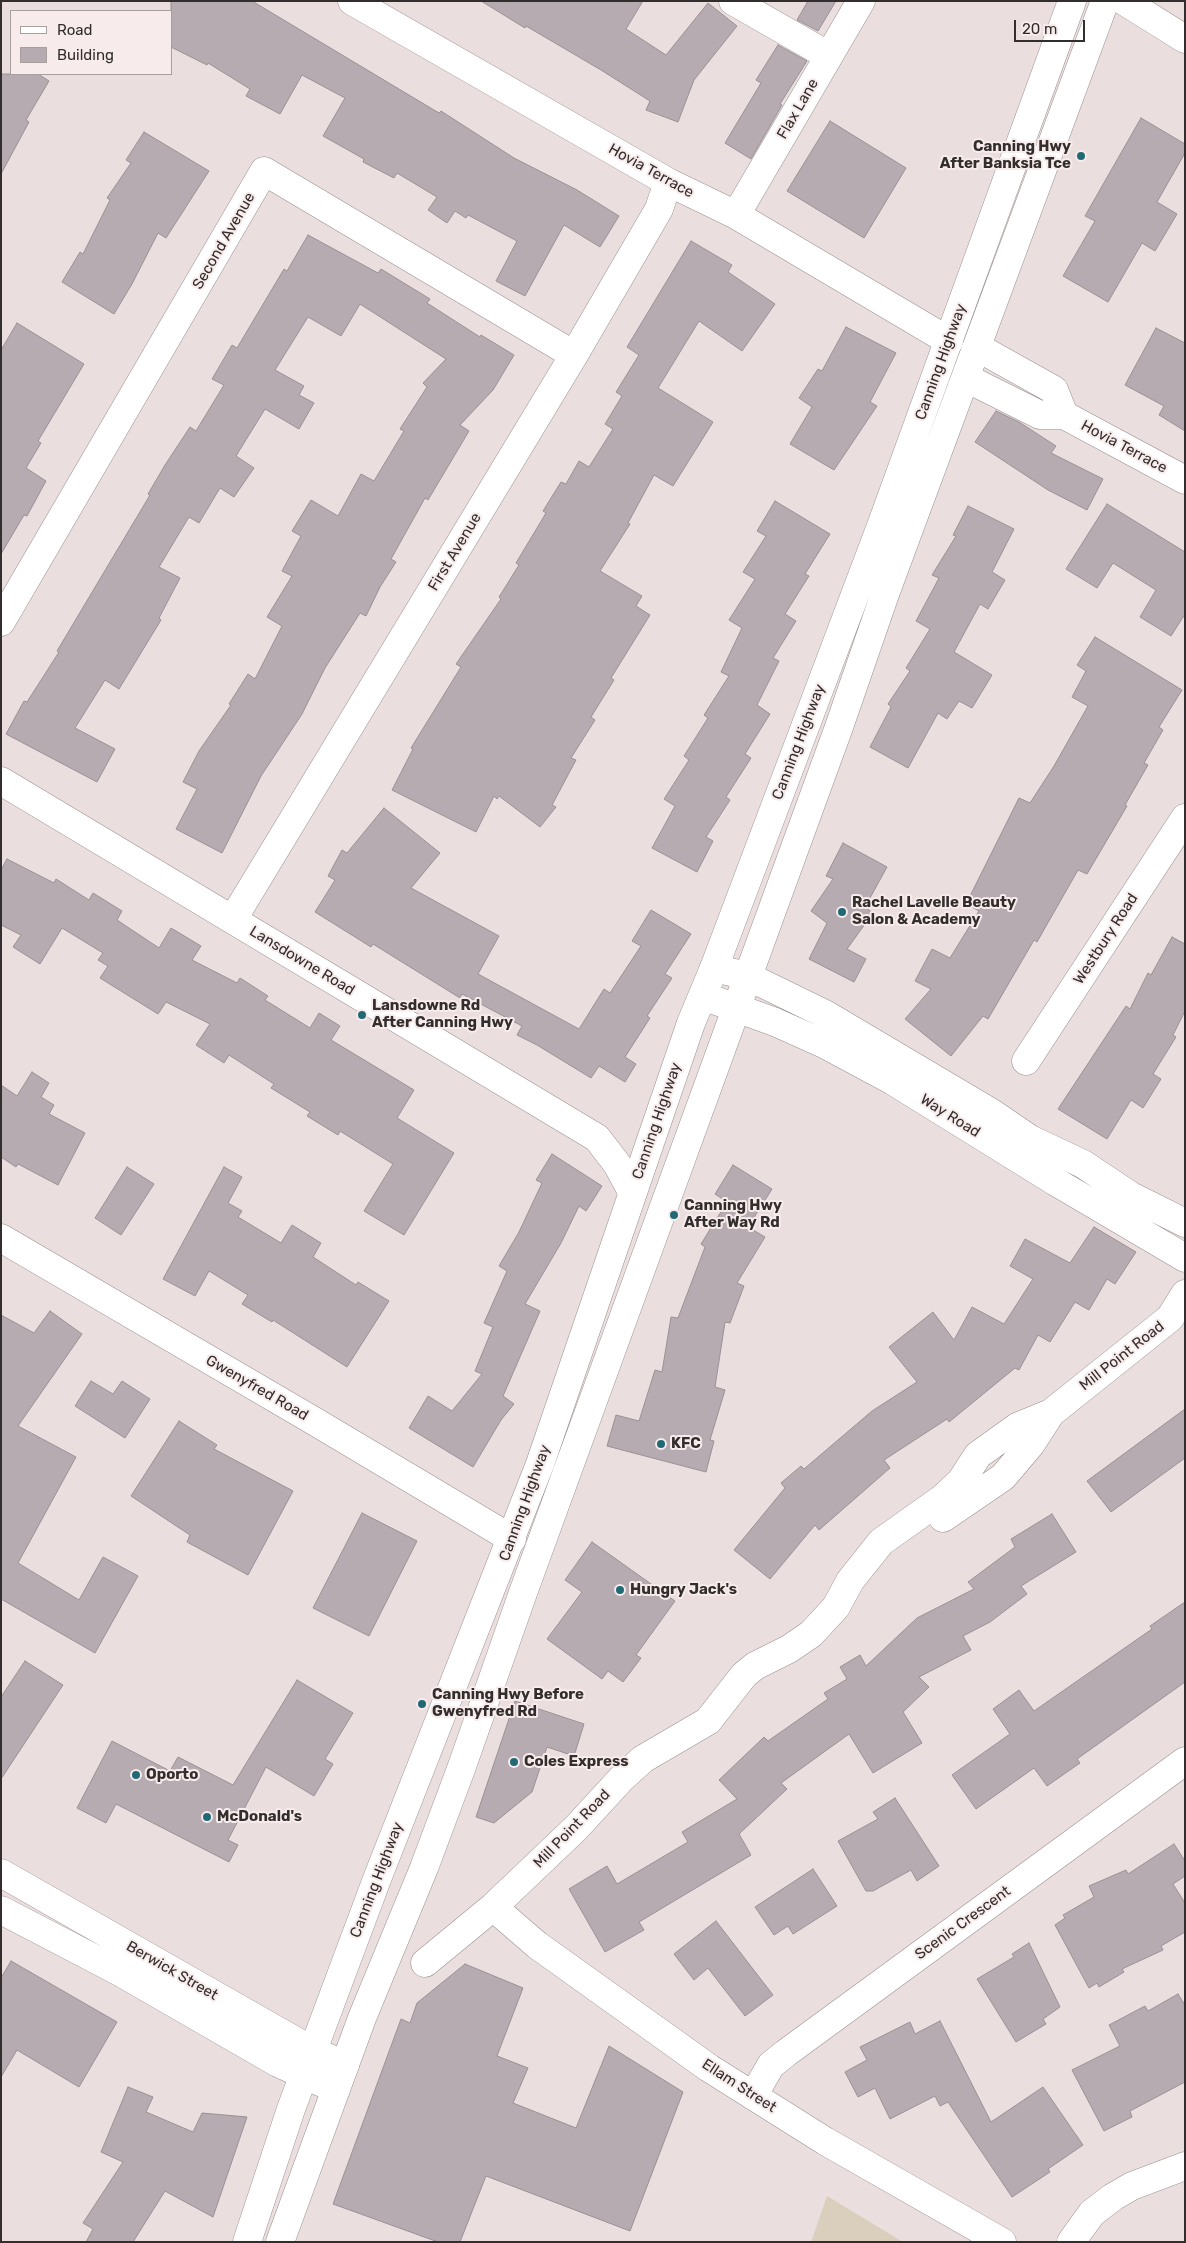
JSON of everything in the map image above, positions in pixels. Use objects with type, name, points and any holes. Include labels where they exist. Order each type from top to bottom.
[{"type":"main road","name":"Hovia Terrace","points":[[352,1],[668,182],[736,216],[949,341]]},
{"type":"main road","points":[[733,1],[829,56]]},
{"type":"main road","name":"Flax Lane","points":[[736,216],[861,1]]},
{"type":"main road","name":"Canning Highway","points":[[247,2242],[308,2063],[377,1879],[512,1540],[600,1292],[632,1192],[688,1032],[714,968],[949,341],[1072,1]]},
{"type":"main road","name":"Canning Highway","points":[[280,2242],[341,2077],[451,1796],[747,976],[839,727],[885,594],[1105,1]]},
{"type":"main road","points":[[1124,1],[1185,39]]},
{"type":"main road","name":"Second Avenue","points":[[1,622],[264,171],[574,355]]},
{"type":"main road","name":"First Avenue","points":[[233,919],[574,355],[659,209],[668,182]]},
{"type":"main road","name":"Hovia Terrace","points":[[977,347],[1054,390],[1064,415]]},
{"type":"main road","name":"Hovia Terrace","points":[[966,378],[1040,415],[1064,415],[1185,480]]},
{"type":"main road","name":"Lansdowne Road","points":[[1,781],[597,1138],[617,1164],[632,1192]]},
{"type":"main road","name":"Westbury Road","points":[[1026,1061],[1185,818]]},
{"type":"main road","name":"Way Road","points":[[714,968],[747,976],[825,1014],[985,1108],[1030,1139],[1084,1164],[1131,1196],[1185,1223]]},
{"type":"main road","name":"Way Road","points":[[703,996],[775,1022],[824,1044],[893,1081],[1056,1182],[1185,1258]]},
{"type":"main road","name":"Gwenyfred Road","points":[[1,1238],[314,1420],[512,1540]]},
{"type":"main road","name":"Mill Point Road","points":[[425,1963],[493,1907],[576,1828],[636,1765],[650,1754],[708,1721],[744,1675],[755,1666],[789,1649],[812,1634],[836,1606],[850,1581],[882,1542],[955,1499],[1003,1477],[1031,1444],[1051,1412],[1170,1318],[1185,1294]]},
{"type":"main road","name":"Scenic Crescent","points":[[753,2096],[771,2065],[786,2053],[1185,1761]]},
{"type":"main road","name":"Berwick Street","points":[[1,1873],[308,2063],[341,2077]]},
{"type":"main road","name":"Ellam Street","points":[[493,1907],[537,1945],[710,2068],[825,2141],[1002,2242]]},
{"type":"main road","name":"Berwick Street","points":[[1,1910],[120,1972],[278,2063],[308,2063]]},
{"type":"main road","points":[[1071,2242],[1092,2213],[1113,2197],[1132,2186],[1185,2166]]},
{"type":"shaded area","points":[[827,2196],[903,2242],[811,2242]]},
{"type":"building","points":[[171,1],[252,1],[439,113],[441,111],[514,158],[577,190],[619,216],[600,247],[564,225],[525,296],[496,281],[517,241],[468,215],[466,218],[455,211],[447,223],[428,210],[437,197],[397,173],[394,178],[363,162],[364,159],[323,136],[345,98],[302,75],[280,114],[246,96],[250,89],[208,63],[207,65],[172,48]]},
{"type":"building","points":[[481,1],[643,1],[626,29],[666,55],[708,3],[737,26],[694,80],[678,122],[646,110],[650,101],[601,70]]},
{"type":"building","points":[[808,1],[836,1],[818,31],[797,20]]},
{"type":"building","points":[[778,45],[807,61],[780,104],[782,105],[751,159],[725,143],[761,83],[756,80]]},
{"type":"building","points":[[1,74],[40,75],[49,81],[26,120],[29,122],[1,174]]},
{"type":"building","points":[[1141,118],[1185,144],[1185,153],[1157,202],[1177,214],[1155,251],[1142,243],[1108,302],[1063,276],[1095,221],[1085,216]]},
{"type":"building","points":[[830,121],[906,168],[864,238],[787,191]]},
{"type":"building","points":[[144,132],[209,171],[166,238],[158,233],[114,314],[62,282],[80,252],[83,254],[110,200],[107,198],[131,163],[126,160]]},
{"type":"building","points":[[308,235],[378,273],[381,269],[430,299],[427,303],[480,337],[481,335],[514,355],[493,390],[460,425],[469,431],[428,500],[425,498],[391,559],[396,562],[380,587],[366,616],[360,613],[325,668],[302,714],[261,776],[222,853],[176,829],[197,789],[183,782],[199,751],[231,705],[229,704],[248,674],[255,679],[282,626],[267,617],[292,576],[282,571],[301,536],[292,531],[311,500],[338,516],[361,474],[374,481],[404,431],[400,429],[427,387],[423,383],[446,359],[360,304],[341,336],[308,317],[275,370],[304,386],[299,395],[314,403],[299,429],[265,409],[236,456],[254,468],[234,497],[220,488],[199,523],[189,517],[159,567],[180,578],[159,618],[161,620],[119,689],[105,680],[75,728],[115,749],[97,782],[6,734],[24,701],[27,702],[59,652],[57,651],[150,495],[148,494],[165,465],[190,427],[196,431],[224,385],[212,379],[232,345],[237,348],[284,269],[287,271]]},
{"type":"building","points":[[691,241],[732,265],[728,272],[775,304],[742,351],[699,321],[658,388],[713,422],[673,486],[654,475],[628,523],[630,524],[600,571],[642,596],[636,606],[650,615],[611,678],[614,680],[591,717],[595,720],[571,758],[576,760],[552,805],[556,807],[540,827],[499,796],[497,799],[494,796],[476,832],[392,790],[413,749],[411,748],[461,667],[456,664],[501,599],[499,597],[519,565],[516,563],[546,513],[543,511],[561,482],[566,484],[579,461],[589,467],[613,429],[605,424],[622,396],[616,392],[639,355],[627,347]]},
{"type":"building","points":[[17,323],[84,364],[38,441],[41,443],[26,468],[46,481],[27,516],[24,515],[1,554],[1,350]]},
{"type":"building","points":[[846,327],[896,353],[870,402],[877,406],[834,470],[790,444],[812,407],[799,398],[818,369],[822,371]]},
{"type":"building","points":[[1156,328],[1185,343],[1185,431],[1159,415],[1164,406],[1125,385]]},
{"type":"building","points":[[996,411],[1019,422],[1056,446],[1051,453],[1103,479],[1087,510],[1048,490],[975,442]]},
{"type":"building","points":[[775,501],[830,534],[805,574],[809,576],[785,614],[796,621],[773,658],[779,661],[757,705],[770,714],[745,754],[751,758],[726,797],[730,800],[706,837],[713,841],[697,872],[652,848],[675,806],[664,799],[689,760],[684,756],[708,718],[704,715],[729,676],[721,672],[742,628],[729,620],[755,579],[743,572],[766,536],[757,531]]},
{"type":"building","points":[[1107,504],[1185,552],[1185,614],[1171,636],[1140,617],[1156,590],[1113,563],[1097,588],[1066,569]]},
{"type":"building","points":[[968,506],[1014,529],[992,572],[1005,580],[988,609],[980,604],[954,652],[992,675],[972,708],[959,701],[947,719],[938,713],[908,768],[870,747],[891,707],[888,704],[910,671],[906,668],[930,629],[916,621],[939,578],[932,575],[956,536],[953,535]]},
{"type":"building","points":[[1095,637],[1182,690],[1159,727],[1163,730],[1144,763],[1148,765],[1125,805],[1127,806],[1087,874],[1078,870],[1037,942],[1034,940],[988,1019],[983,1016],[951,1056],[905,1019],[931,989],[915,981],[932,949],[950,958],[979,911],[966,904],[1019,798],[1030,803],[1054,766],[1088,706],[1072,697],[1086,671],[1077,665]]},
{"type":"building","points":[[384,808],[440,853],[411,888],[499,936],[478,974],[579,1029],[604,989],[610,993],[641,946],[632,941],[651,910],[691,934],[665,974],[672,978],[647,1016],[650,1018],[625,1057],[636,1064],[625,1082],[599,1066],[591,1078],[517,1035],[522,1026],[462,994],[460,998],[373,944],[371,947],[315,912],[335,880],[328,876],[342,850],[347,853]]},
{"type":"building","points":[[843,843],[887,867],[865,907],[873,913],[847,949],[866,959],[854,982],[809,959],[827,923],[811,911],[833,879],[826,876]]},
{"type":"building","points":[[7,859],[54,883],[56,879],[89,900],[93,893],[122,911],[117,920],[159,948],[171,928],[201,946],[192,960],[237,983],[240,978],[268,996],[265,1000],[310,1028],[319,1013],[340,1026],[331,1040],[414,1090],[397,1118],[454,1153],[404,1235],[364,1211],[393,1164],[340,1131],[338,1135],[307,1116],[310,1112],[271,1088],[274,1084],[229,1055],[224,1063],[196,1045],[210,1024],[166,1002],[158,1014],[100,978],[108,966],[98,960],[103,953],[62,928],[40,964],[13,947],[21,935],[1,925],[1,870]]},
{"type":"building","points":[[1172,937],[1185,944],[1185,1011],[1173,1035],[1176,1037],[1153,1074],[1161,1079],[1143,1108],[1131,1100],[1107,1139],[1058,1109],[1126,1006],[1130,1009],[1148,973],[1151,975]]},
{"type":"building","points":[[32,1072],[49,1083],[41,1097],[54,1105],[49,1114],[85,1133],[58,1185],[18,1164],[16,1167],[1,1157],[1,1085],[17,1096]]},
{"type":"building","points":[[552,1154],[602,1186],[586,1211],[579,1206],[561,1243],[525,1304],[540,1311],[503,1396],[514,1404],[501,1420],[473,1467],[409,1428],[428,1396],[452,1411],[482,1374],[475,1371],[493,1327],[484,1323],[507,1271],[499,1266],[519,1232],[542,1183],[536,1180]]},
{"type":"building","points":[[733,1165],[772,1189],[748,1227],[765,1237],[737,1283],[744,1286],[730,1323],[725,1322],[715,1387],[725,1390],[710,1440],[714,1441],[706,1472],[607,1446],[616,1415],[639,1421],[655,1370],[662,1372],[671,1317],[678,1318],[705,1247],[701,1244],[727,1202],[715,1194]]},
{"type":"building","points":[[127,1167],[154,1184],[121,1235],[95,1218]]},
{"type":"building","points":[[224,1167],[242,1177],[228,1203],[242,1211],[238,1217],[281,1243],[292,1225],[321,1243],[313,1257],[356,1285],[358,1282],[389,1301],[347,1367],[273,1320],[272,1322],[242,1304],[248,1295],[209,1271],[195,1296],[163,1279]]},
{"type":"building","points":[[1094,1227],[1136,1252],[1115,1284],[1107,1279],[1089,1310],[1075,1302],[1050,1342],[1038,1335],[1019,1370],[1015,1368],[949,1422],[947,1419],[884,1460],[890,1468],[819,1530],[815,1525],[770,1579],[734,1550],[785,1488],[781,1483],[801,1466],[804,1469],[872,1411],[917,1382],[889,1347],[933,1312],[954,1340],[972,1307],[1004,1324],[1033,1279],[1010,1266],[1025,1239],[1070,1263]]},
{"type":"building","points":[[50,1311],[82,1334],[18,1426],[76,1457],[18,1563],[79,1600],[103,1557],[138,1576],[95,1653],[1,1599],[1,1315],[34,1333]]},
{"type":"building","points":[[91,1381],[113,1394],[122,1381],[150,1399],[125,1438],[75,1406]]},
{"type":"building","points":[[1185,1409],[1185,1458],[1111,1512],[1087,1481]]},
{"type":"building","points":[[179,1421],[217,1445],[214,1449],[293,1491],[248,1575],[187,1542],[190,1535],[131,1496]]},
{"type":"building","points":[[362,1513],[417,1541],[369,1636],[313,1608]]},
{"type":"building","points":[[1052,1514],[1076,1552],[1021,1586],[1027,1594],[990,1622],[963,1636],[971,1650],[919,1677],[929,1687],[903,1712],[922,1743],[873,1773],[849,1734],[781,1783],[787,1789],[739,1834],[751,1855],[639,1922],[644,1930],[605,1952],[569,1889],[607,1866],[617,1884],[688,1842],[682,1832],[737,1799],[719,1780],[764,1737],[768,1741],[828,1699],[824,1693],[847,1679],[840,1667],[860,1655],[866,1666],[917,1618],[974,1589],[968,1582],[1015,1547],[1011,1539]]},
{"type":"building","points":[[592,1542],[675,1601],[636,1655],[641,1658],[623,1682],[608,1671],[602,1679],[547,1639],[582,1592],[565,1580]]},
{"type":"building","points":[[1185,1602],[1185,1682],[1077,1759],[1080,1763],[1047,1786],[1034,1768],[976,1809],[952,1775],[1010,1734],[993,1709],[1019,1690],[1034,1711],[1152,1629],[1150,1626]]},
{"type":"building","points":[[25,1661],[63,1685],[1,1779],[1,1697]]},
{"type":"building","points":[[297,1680],[353,1713],[325,1759],[333,1764],[314,1796],[266,1767],[228,1840],[238,1845],[229,1862],[116,1804],[106,1823],[77,1808],[112,1741],[170,1771],[178,1757],[233,1785]]},
{"type":"building","name":"Coles Express","points":[[515,1701],[584,1724],[574,1756],[547,1747],[532,1792],[494,1823],[476,1817]]},
{"type":"building","points":[[895,1798],[939,1866],[917,1881],[911,1870],[873,1891],[866,1891],[838,1841],[878,1819],[873,1812]]},
{"type":"building","points":[[1174,1844],[1185,1861],[1185,1876],[1173,1884],[1185,1903],[1185,1932],[1161,1946],[1163,1950],[1122,1969],[1124,1972],[1099,1987],[1097,1983],[1089,1988],[1055,1925],[1065,1918],[1063,1915],[1094,1897],[1089,1886],[1126,1870],[1128,1874]]},
{"type":"building","points":[[813,1869],[837,1906],[793,1934],[788,1926],[774,1935],[755,1907]]},
{"type":"building","points":[[716,1921],[773,1995],[745,2016],[708,1968],[694,1980],[674,1954]]},
{"type":"building","points":[[1029,1943],[1060,2007],[1043,2019],[1046,2024],[1016,2042],[977,1979],[1014,1957],[1012,1954]]},
{"type":"building","points":[[11,1961],[117,2022],[79,2087],[17,2050],[1,2077],[1,1978]]},
{"type":"building","points":[[465,1964],[523,1988],[497,2056],[528,2068],[513,2103],[576,2128],[609,2046],[683,2092],[630,2231],[486,2176],[460,2242],[438,2242],[333,2204],[401,2019],[410,2023],[417,2003]]},
{"type":"building","points":[[1178,1994],[1185,2005],[1185,2082],[1130,2111],[1132,2117],[1104,2131],[1072,2070],[1120,2046],[1109,2025],[1145,2006],[1148,2011]]},
{"type":"building","points":[[940,2021],[991,2122],[1043,2087],[1083,2145],[1048,2169],[1050,2172],[1012,2197],[948,2102],[940,2106],[935,2096],[890,2119],[875,2088],[858,2097],[845,2072],[867,2060],[860,2047],[910,2022],[915,2034]]},
{"type":"building","points":[[128,2087],[153,2097],[146,2112],[193,2132],[202,2113],[247,2117],[213,2217],[165,2191],[133,2242],[86,2242],[93,2229],[83,2223],[123,2162],[101,2152]]},
{"type":"place","name":"Canning Hwy After Banksia Tce","points":[[1081,156]]},
{"type":"place","name":"Rachel Lavelle Beauty Salon & Academy","points":[[842,912]]},
{"type":"place","name":"Lansdowne Rd After Canning Hwy","points":[[362,1015]]},
{"type":"place","name":"Canning Hwy After Way Rd","points":[[674,1215]]},
{"type":"place","name":"KFC","points":[[661,1444]]},
{"type":"place","name":"Hungry Jack's","points":[[620,1590]]},
{"type":"place","name":"Canning Hwy Before Gwenyfred Rd","points":[[422,1704]]},
{"type":"place","name":"Coles Express","points":[[514,1762]]},
{"type":"place","name":"Oporto","points":[[136,1775]]},
{"type":"place","name":"McDonald's","points":[[207,1817]]}]
